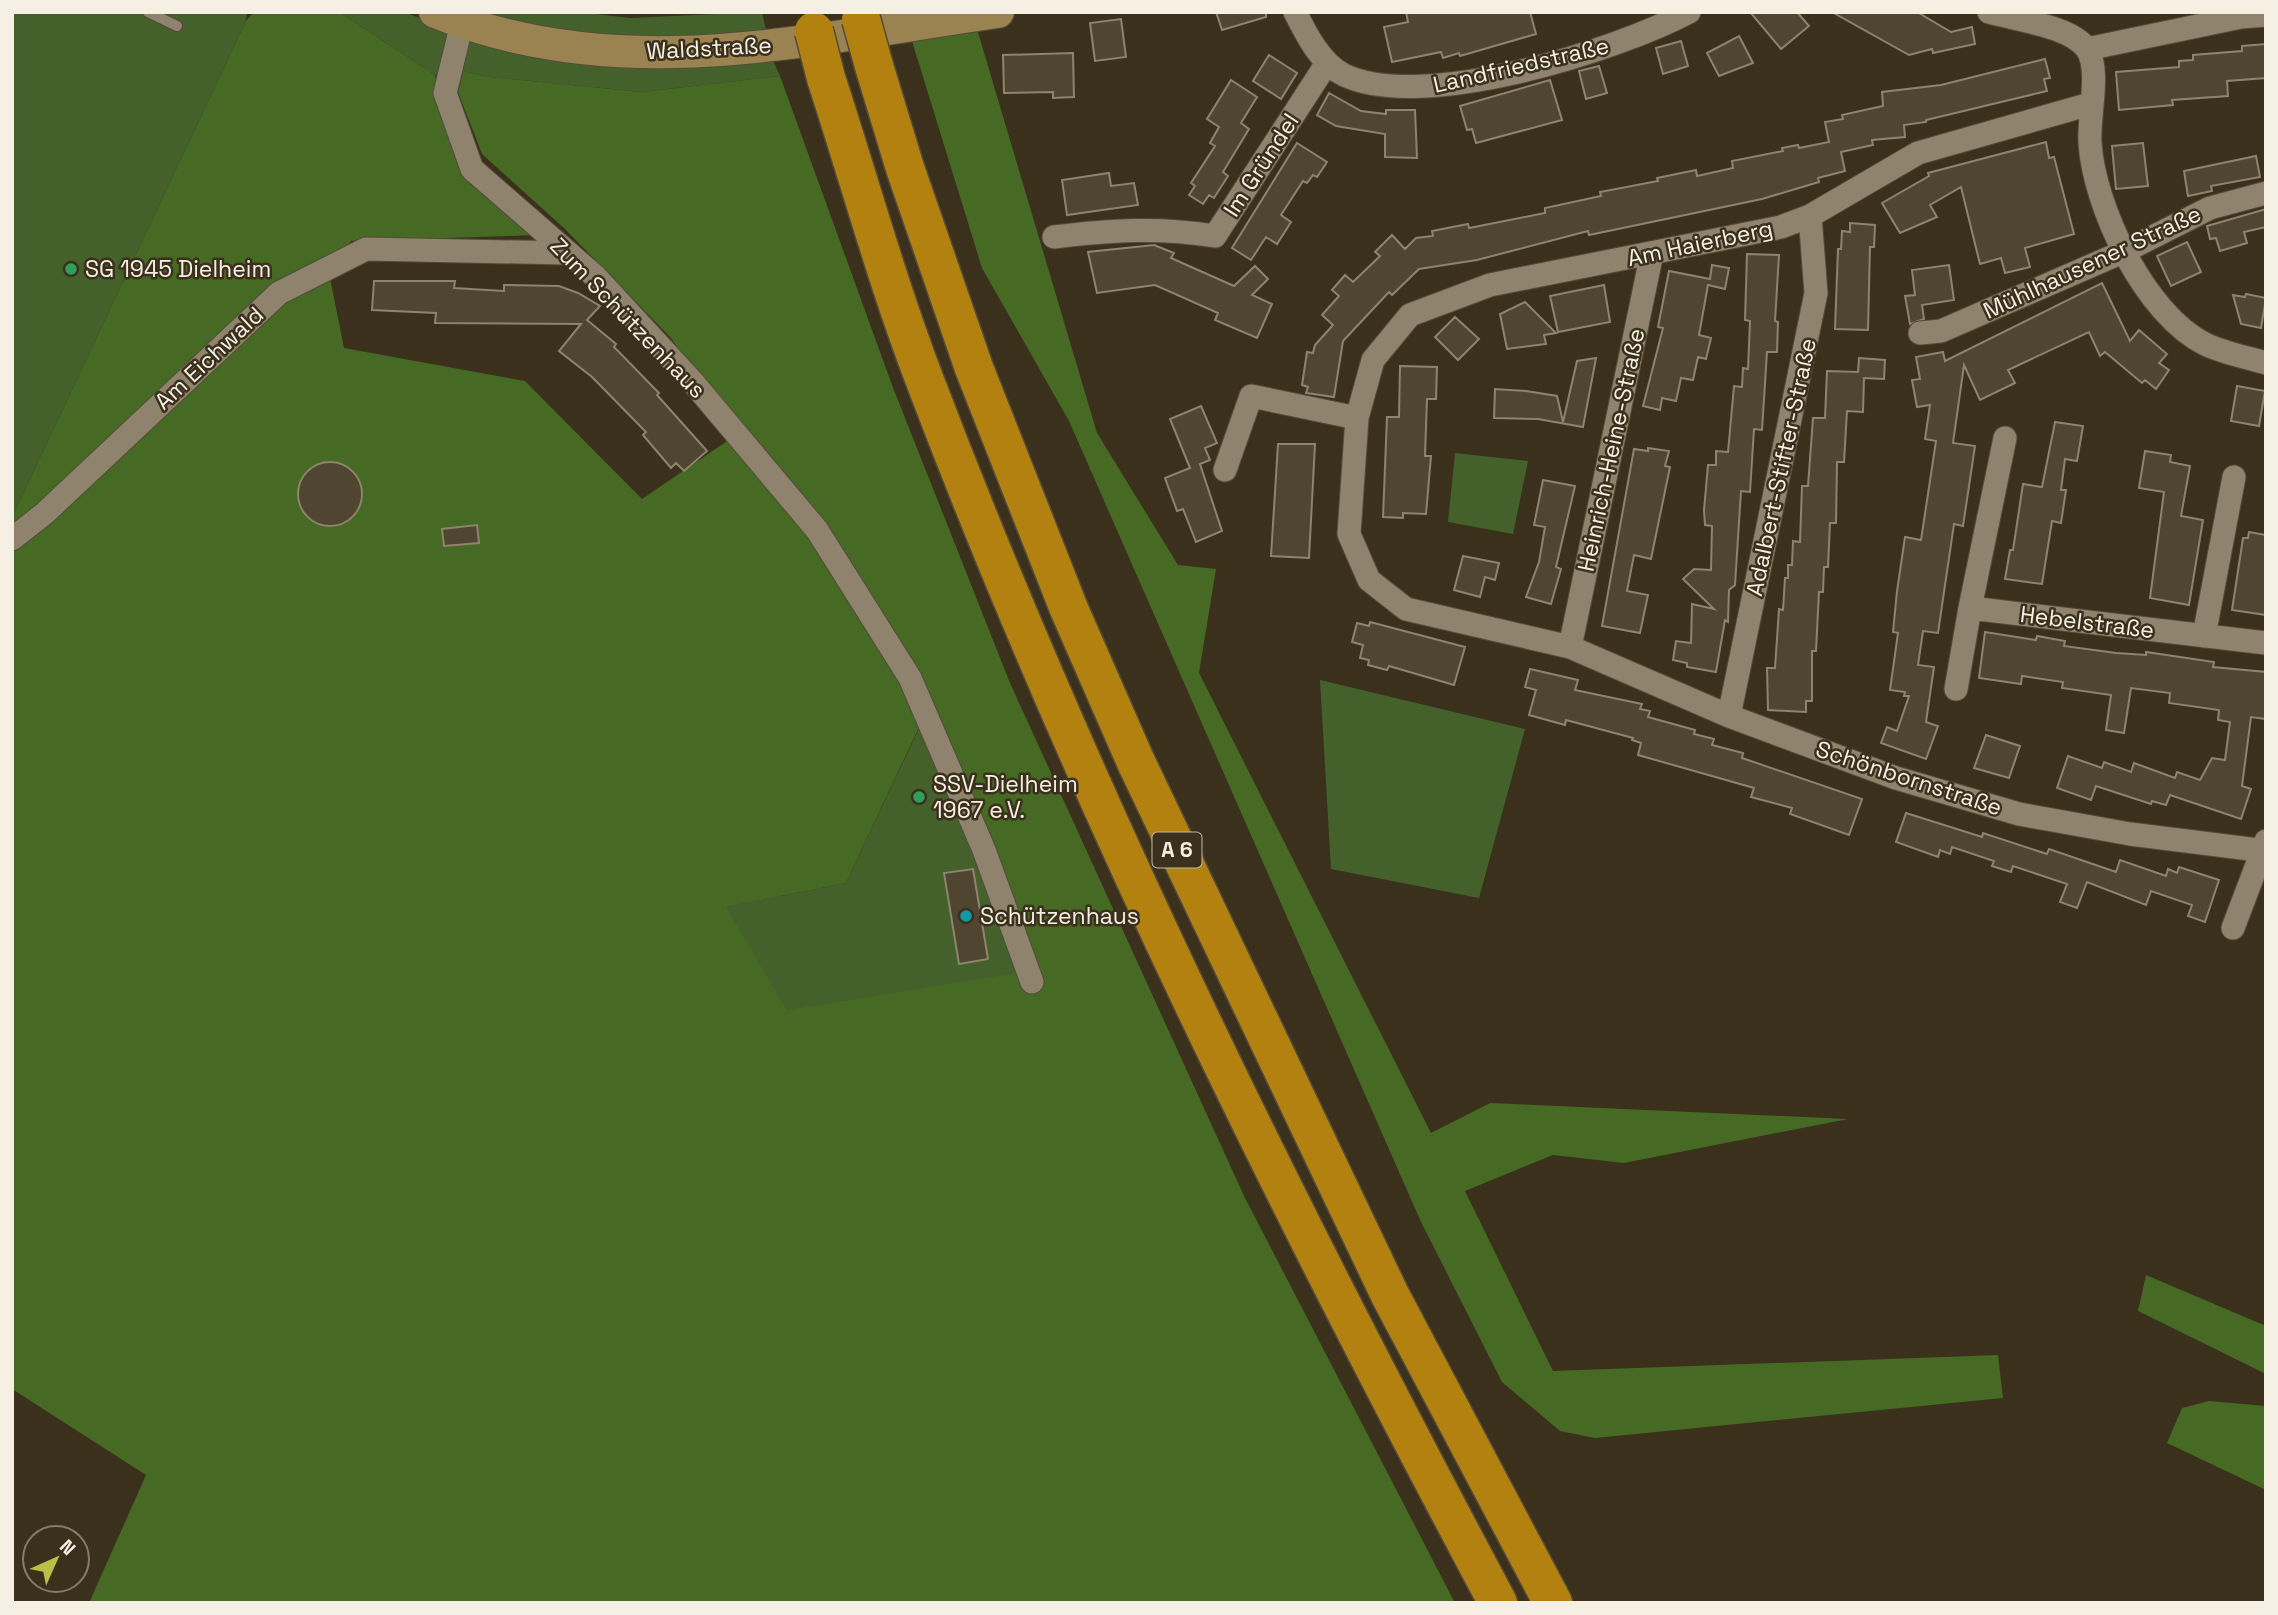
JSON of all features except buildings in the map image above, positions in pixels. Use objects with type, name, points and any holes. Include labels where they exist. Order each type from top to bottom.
[{"type":"highway","name":"A 6","points":[[860,15],[909,181],[974,368],[1064,597],[1136,762],[1390,1295],[1553,1603]]},
{"type":"highway","name":"A 6","points":[[812,21],[826,78],[923,377],[1030,645],[1248,1117],[1345,1313],[1498,1603]]},
{"type":"street","name":"Waldstraße","points":[[449,18],[537,42],[638,53],[718,52],[999,12]]},
{"type":"street","points":[[1295,12],[1327,63]]},
{"type":"street","name":"Landfriedstraße","points":[[1327,63],[1344,75],[1395,88],[1438,86],[1511,71],[1622,41],[1689,12]]},
{"type":"street","points":[[1989,12],[2073,35],[2087,49],[2094,65],[2090,143],[2096,185],[2112,229],[2161,309],[2204,344],[2266,363]]},
{"type":"street","points":[[2087,49],[2241,17],[2266,15]]},
{"type":"street","name":"Zum Schützenhaus","points":[[449,18],[445,93],[472,169],[596,277],[691,380],[817,530],[910,678],[984,850],[1032,982]]},
{"type":"street","name":"Im Gründel","points":[[1054,237],[1113,230],[1170,229],[1215,236],[1327,63]]},
{"type":"street","name":"Am Haierberg","points":[[1570,647],[1406,609],[1369,580],[1349,534],[1357,418],[1373,360],[1410,315],[1490,285],[1781,226],[1810,216],[1918,153],[2090,104]]},
{"type":"street","name":"Mühlhausener Straße","points":[[1920,333],[1941,331],[2125,251],[2210,208],[2266,193]]},
{"type":"street","name":"Adalbert-Stifter-Straße","points":[[1729,716],[1816,293],[1810,216]]},
{"type":"street","name":"Am Eichwald","points":[[12,538],[45,513],[279,293],[366,249],[566,253]]},
{"type":"street","name":"Heinrich-Heine-Straße","points":[[1570,647],[1652,253]]},
{"type":"street","points":[[1226,470],[1251,396],[1357,418]]},
{"type":"street","points":[[1956,689],[2005,438]]},
{"type":"street","points":[[2204,636],[2234,477]]},
{"type":"street","name":"Hebelstraße","points":[[1970,608],[2266,643]]},
{"type":"street","name":"Schönbornstraße","points":[[1570,647],[1729,716],[1895,778],[2019,814],[2130,834],[2265,847]]},
{"type":"street","points":[[2234,928],[2265,847]]},
{"type":"lane","points":[[148,12],[177,26]]},
{"type":"green space","name":"SG 1945 Dielheim","points":[[12,12],[247,12],[246,21],[12,517]]},
{"type":"green space","points":[[254,12],[339,12],[435,75],[448,136],[470,184],[538,235],[351,241],[329,273],[344,348],[525,381],[642,499],[736,435],[671,338],[565,229],[482,154],[458,92],[463,71],[489,77],[642,92],[780,76],[892,385],[1010,683],[1245,1198],[1455,1603],[89,1603],[146,1475],[12,1389],[12,517],[246,21]],"holes":[[[921,723],[1029,971],[787,1010],[726,907],[846,883]]]},
{"type":"green space","points":[[339,12],[404,12],[492,46],[627,63],[690,67],[772,58],[780,76],[642,92],[489,77],[463,71],[435,75]]},
{"type":"green space","points":[[462,12],[578,12],[630,18],[762,12],[766,30],[718,37],[609,44]]},
{"type":"green space","points":[[903,12],[972,12],[1097,433],[1178,565],[1216,569],[1199,673],[1431,1133],[1490,1103],[1848,1119],[1624,1163],[1553,1155],[1465,1191],[1553,1371],[1998,1355],[2003,1398],[1595,1438],[1560,1431],[1502,1382],[1421,1222],[1069,421],[982,268]]},
{"type":"green space","points":[[1455,453],[1528,461],[1513,534],[1448,522]]},
{"type":"green space","points":[[1320,680],[1525,729],[1479,898],[1331,869]]},
{"type":"green space","name":"SSV-Dielheim 1967 e.V.","points":[[922,722],[1029,972],[787,1011],[725,907],[846,883]]},
{"type":"green space","points":[[2146,1275],[2266,1326],[2266,1374],[2138,1311]]},
{"type":"green space","points":[[2209,1401],[2266,1406],[2266,1490],[2167,1443],[2182,1408]]},
{"type":"place","name":"SG 1945 Dielheim","points":[[71,269]]},
{"type":"place","name":"SSV-Dielheim 1967 e.V.","points":[[919,797]]},
{"type":"place","name":"Schützenhaus","points":[[966,916]]}]
